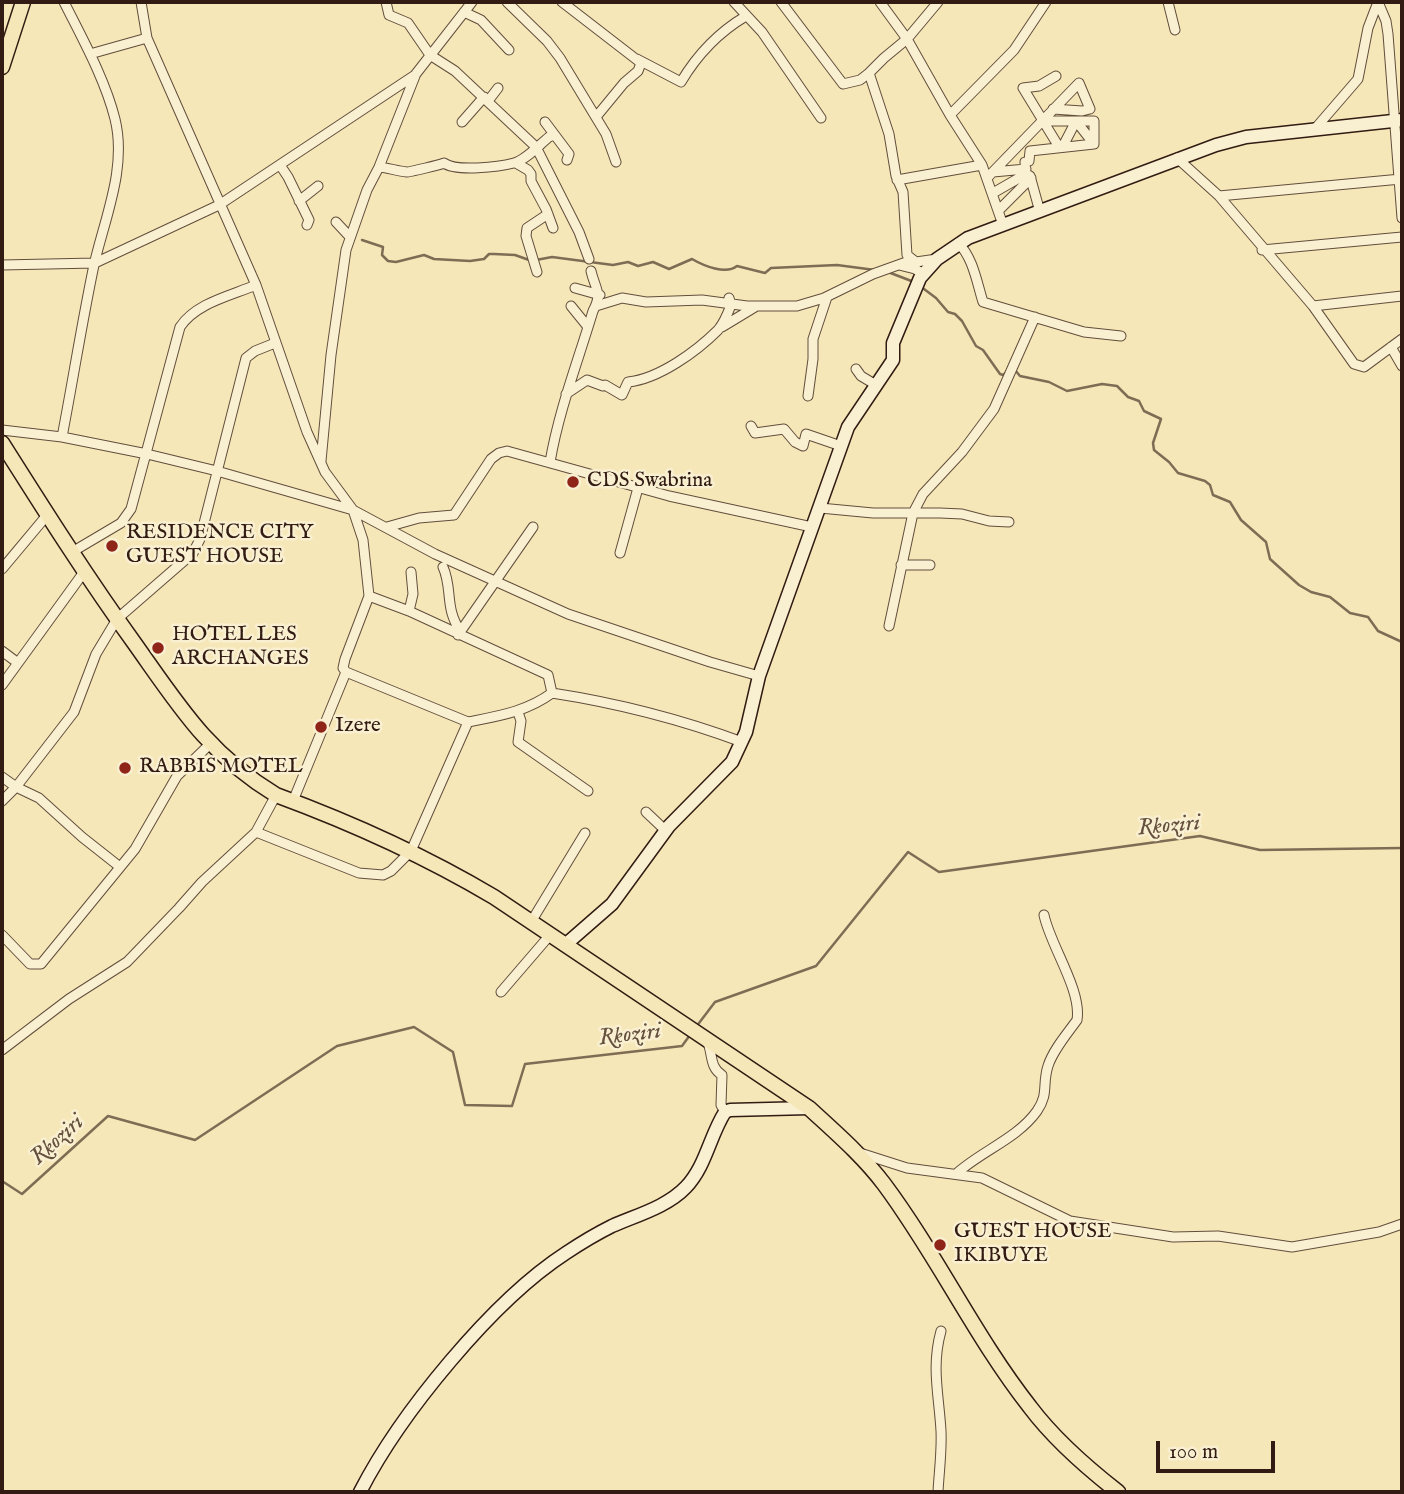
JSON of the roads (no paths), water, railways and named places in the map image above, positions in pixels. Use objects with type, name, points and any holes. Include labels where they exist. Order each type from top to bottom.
[{"type":"main road","points":[[2,67],[23,2]]},
{"type":"main road","points":[[2,443],[84,572],[189,721],[210,744],[276,795],[441,866],[702,1034],[809,1108],[855,1151],[884,1183],[1031,1409],[1059,1440],[1118,1492]]},
{"type":"street","points":[[62,437],[95,263],[114,194],[117,154],[115,117],[90,54],[64,2]]},
{"type":"street","points":[[141,2],[147,38],[256,285],[307,432],[325,472],[353,510],[363,540],[369,596],[345,659],[343,668],[346,672],[467,722],[518,712],[538,704],[552,693],[604,701],[676,719],[742,742]]},
{"type":"street","points":[[386,2],[389,15],[408,23],[430,55],[455,71],[536,147],[579,232],[589,259]]},
{"type":"street","points":[[321,462],[331,355],[350,237],[415,75],[472,2]]},
{"type":"street","points":[[507,2],[547,41],[612,145],[616,162]]},
{"type":"street","points":[[562,2],[641,63],[638,71],[624,83],[596,117]]},
{"type":"street","points":[[734,2],[762,32],[821,118]]},
{"type":"street","points":[[781,2],[843,84],[860,80],[869,74],[907,39],[938,2]]},
{"type":"street","points":[[880,2],[907,39],[950,115],[990,175],[1003,225]]},
{"type":"street","points":[[950,115],[1013,50],[1046,2]]},
{"type":"street","points":[[1168,2],[1175,30]]},
{"type":"street","points":[[1378,2],[1386,21],[1399,120],[1402,218]]},
{"type":"street","points":[[1314,130],[1358,79],[1368,28],[1378,2]]},
{"type":"street","points":[[464,12],[481,20],[509,50]]},
{"type":"street","points":[[636,58],[681,82],[692,65],[718,37],[746,16]]},
{"type":"street","points":[[90,54],[147,38]]},
{"type":"street","points":[[869,74],[889,134],[897,180],[903,192],[907,255],[916,262],[937,259]]},
{"type":"street","points":[[2,265],[95,263],[219,205],[415,75]]},
{"type":"street","points":[[1056,76],[1039,86],[1023,88],[1042,109],[1061,147]]},
{"type":"street","points":[[462,122],[498,88]]},
{"type":"street","points":[[1042,109],[1076,121],[1094,121],[1094,144]]},
{"type":"street","points":[[990,175],[1014,150],[1042,109]]},
{"type":"street","points":[[565,945],[612,904],[665,830],[732,762],[742,742],[760,676],[848,427],[893,360],[893,343],[915,288],[937,259],[958,243],[1003,225],[1177,159],[1246,137],[1399,120]]},
{"type":"street","points":[[1076,121],[1094,144]]},
{"type":"street","points":[[1076,121],[1076,146]]},
{"type":"street","points":[[1061,147],[1076,121]]},
{"type":"street","points":[[545,122],[569,154],[567,160]]},
{"type":"street","points":[[379,167],[408,173],[424,166],[432,168],[444,163],[465,169],[516,163],[554,135]]},
{"type":"street","points":[[999,210],[1028,169],[1030,151],[1094,144]]},
{"type":"street","points":[[1014,150],[1028,169],[1040,212]]},
{"type":"street","points":[[1006,158],[1028,169]]},
{"type":"street","points":[[1177,159],[1219,197],[1313,306],[1354,364],[1364,367],[1402,339]]},
{"type":"street","points":[[516,163],[528,170],[553,228]]},
{"type":"street","points":[[897,180],[982,164]]},
{"type":"street","points":[[280,165],[309,220],[307,225]]},
{"type":"street","points":[[990,175],[1028,169]]},
{"type":"street","points":[[993,193],[1028,169]]},
{"type":"street","points":[[1219,197],[1400,179]]},
{"type":"street","points":[[299,201],[318,186]]},
{"type":"street","points":[[537,272],[526,236],[527,228],[548,215]]},
{"type":"street","points":[[335,222],[350,237]]},
{"type":"street","points":[[1262,250],[1402,237]]},
{"type":"street","points":[[958,243],[963,247],[974,269],[984,302],[1095,334],[1121,336]]},
{"type":"street","points":[[596,306],[622,298],[646,302],[702,300],[797,306],[827,297],[873,274],[912,260]]},
{"type":"street","points":[[899,265],[924,274]]},
{"type":"street","points":[[591,271],[594,285],[600,295]]},
{"type":"street","points":[[72,552],[121,523],[131,509],[180,327],[187,317],[198,309],[256,285]]},
{"type":"street","points":[[575,289],[600,295],[610,301]]},
{"type":"street","points":[[550,462],[566,394],[600,295]]},
{"type":"street","points":[[1313,306],[1402,296]]},
{"type":"street","points":[[808,396],[813,339],[827,297]]},
{"type":"street","points":[[720,328],[730,302]]},
{"type":"street","points":[[574,371],[587,380],[605,385],[622,395],[628,382],[643,379],[684,358],[720,328],[754,305]]},
{"type":"street","points":[[571,306],[588,327]]},
{"type":"street","points":[[889,626],[913,513],[923,494],[962,452],[994,409],[1035,317]]},
{"type":"street","points":[[2,801],[74,712],[96,654],[117,619],[194,552],[200,539],[246,358],[275,343]]},
{"type":"street","points":[[1391,347],[1402,366]]},
{"type":"street","points":[[856,369],[861,376],[876,385]]},
{"type":"street","points":[[566,394],[587,380]]},
{"type":"street","points":[[751,426],[755,433],[784,429],[795,442],[803,446],[806,434],[841,446]]},
{"type":"street","points":[[2,430],[62,437],[147,454],[218,471],[353,510],[436,554],[568,614],[760,676]]},
{"type":"street","points":[[387,527],[419,518],[454,515],[491,459],[507,451],[638,488],[812,527]]},
{"type":"street","points":[[621,553],[638,488]]},
{"type":"street","points":[[820,508],[873,513],[962,514],[989,522],[1009,522]]},
{"type":"street","points":[[2,569],[48,514]]},
{"type":"street","points":[[460,634],[533,527]]},
{"type":"street","points":[[901,565],[930,565]]},
{"type":"street","points":[[443,567],[447,576],[448,599],[460,634]]},
{"type":"street","points":[[2,685],[84,572]]},
{"type":"street","points":[[408,611],[413,594],[411,572]]},
{"type":"street","points":[[369,596],[548,675],[552,693]]},
{"type":"street","points":[[2,652],[18,663]]},
{"type":"street","points":[[293,801],[346,672]]},
{"type":"street","points":[[518,712],[522,721],[518,742],[588,791]]},
{"type":"street","points":[[256,832],[359,873],[383,875],[391,871],[411,851],[467,722]]},
{"type":"street","points":[[2,935],[30,964],[39,965],[148,829],[177,776],[210,744]]},
{"type":"street","points":[[2,777],[39,798],[120,867]]},
{"type":"street","points":[[2,1050],[69,999],[127,962],[202,882],[256,832],[276,795]]},
{"type":"street","points":[[646,812],[665,830]]},
{"type":"street","points":[[531,922],[585,833]]},
{"type":"street","points":[[956,1174],[971,1160],[1020,1128],[1037,1112],[1045,1098],[1044,1084],[1050,1060],[1077,1020],[1078,1013],[1068,976],[1045,915]]},
{"type":"street","points":[[501,992],[550,935]]},
{"type":"street","points":[[702,1034],[710,1047],[715,1071],[722,1075],[721,1105],[725,1112]]},
{"type":"street","points":[[360,1492],[411,1411],[492,1317],[525,1284],[562,1256],[594,1235],[672,1199],[685,1188],[698,1172],[725,1112],[809,1108]]},
{"type":"street","points":[[855,1151],[908,1168],[989,1180],[1055,1216],[1070,1221],[1173,1237],[1217,1236],[1292,1247],[1368,1234],[1402,1224]]},
{"type":"street","points":[[938,1492],[941,1440],[936,1392],[936,1351],[941,1331]]},
{"type":"waterway","points":[[362,240],[383,247],[382,255],[388,261],[396,262],[424,255],[434,259],[470,261],[484,259],[489,254],[515,255],[529,260]]},
{"type":"waterway","points":[[536,260],[552,257],[613,265],[628,262],[638,266],[653,262],[669,269],[692,259],[715,268],[727,270],[737,266],[765,273],[771,268],[837,265],[875,270]]},
{"type":"waterway","points":[[888,272],[914,282]]},
{"type":"waterway","points":[[920,286],[962,321],[976,346],[983,350],[1000,374],[1003,375],[1009,370]]},
{"type":"waterway","points":[[1015,370],[1020,376],[1049,382],[1067,391],[1102,384],[1117,386],[1128,397],[1139,401],[1144,411],[1161,419],[1153,443],[1154,450],[1178,473],[1205,481],[1210,485],[1213,495],[1230,502],[1241,520],[1266,542],[1270,559],[1299,585],[1311,592],[1330,597],[1350,613],[1368,617],[1378,631],[1402,642]]},
{"type":"waterway","name":"Rkoziri","points":[[696,1027],[715,1002],[816,966],[908,852],[939,872],[1200,836],[1260,850],[1402,848]]},
{"type":"waterway","name":"Rkoziri","points":[[2,1181],[22,1194],[108,1116],[195,1140],[337,1046],[414,1027],[453,1052],[465,1105],[512,1106],[525,1064],[682,1046],[690,1035]]},
{"type":"place","name":"CDS Swabrina","points":[[573,482]]},
{"type":"place","name":"RESIDENCE CITY GUEST HOUSE","points":[[112,546]]},
{"type":"place","name":"HOTEL LES ARCHANGES","points":[[158,648]]},
{"type":"place","name":"Izere","points":[[321,727]]},
{"type":"place","name":"RABBIS MOTEL","points":[[125,768]]},
{"type":"place","name":"GUEST HOUSE IKIBUYE","points":[[940,1245]]}]
